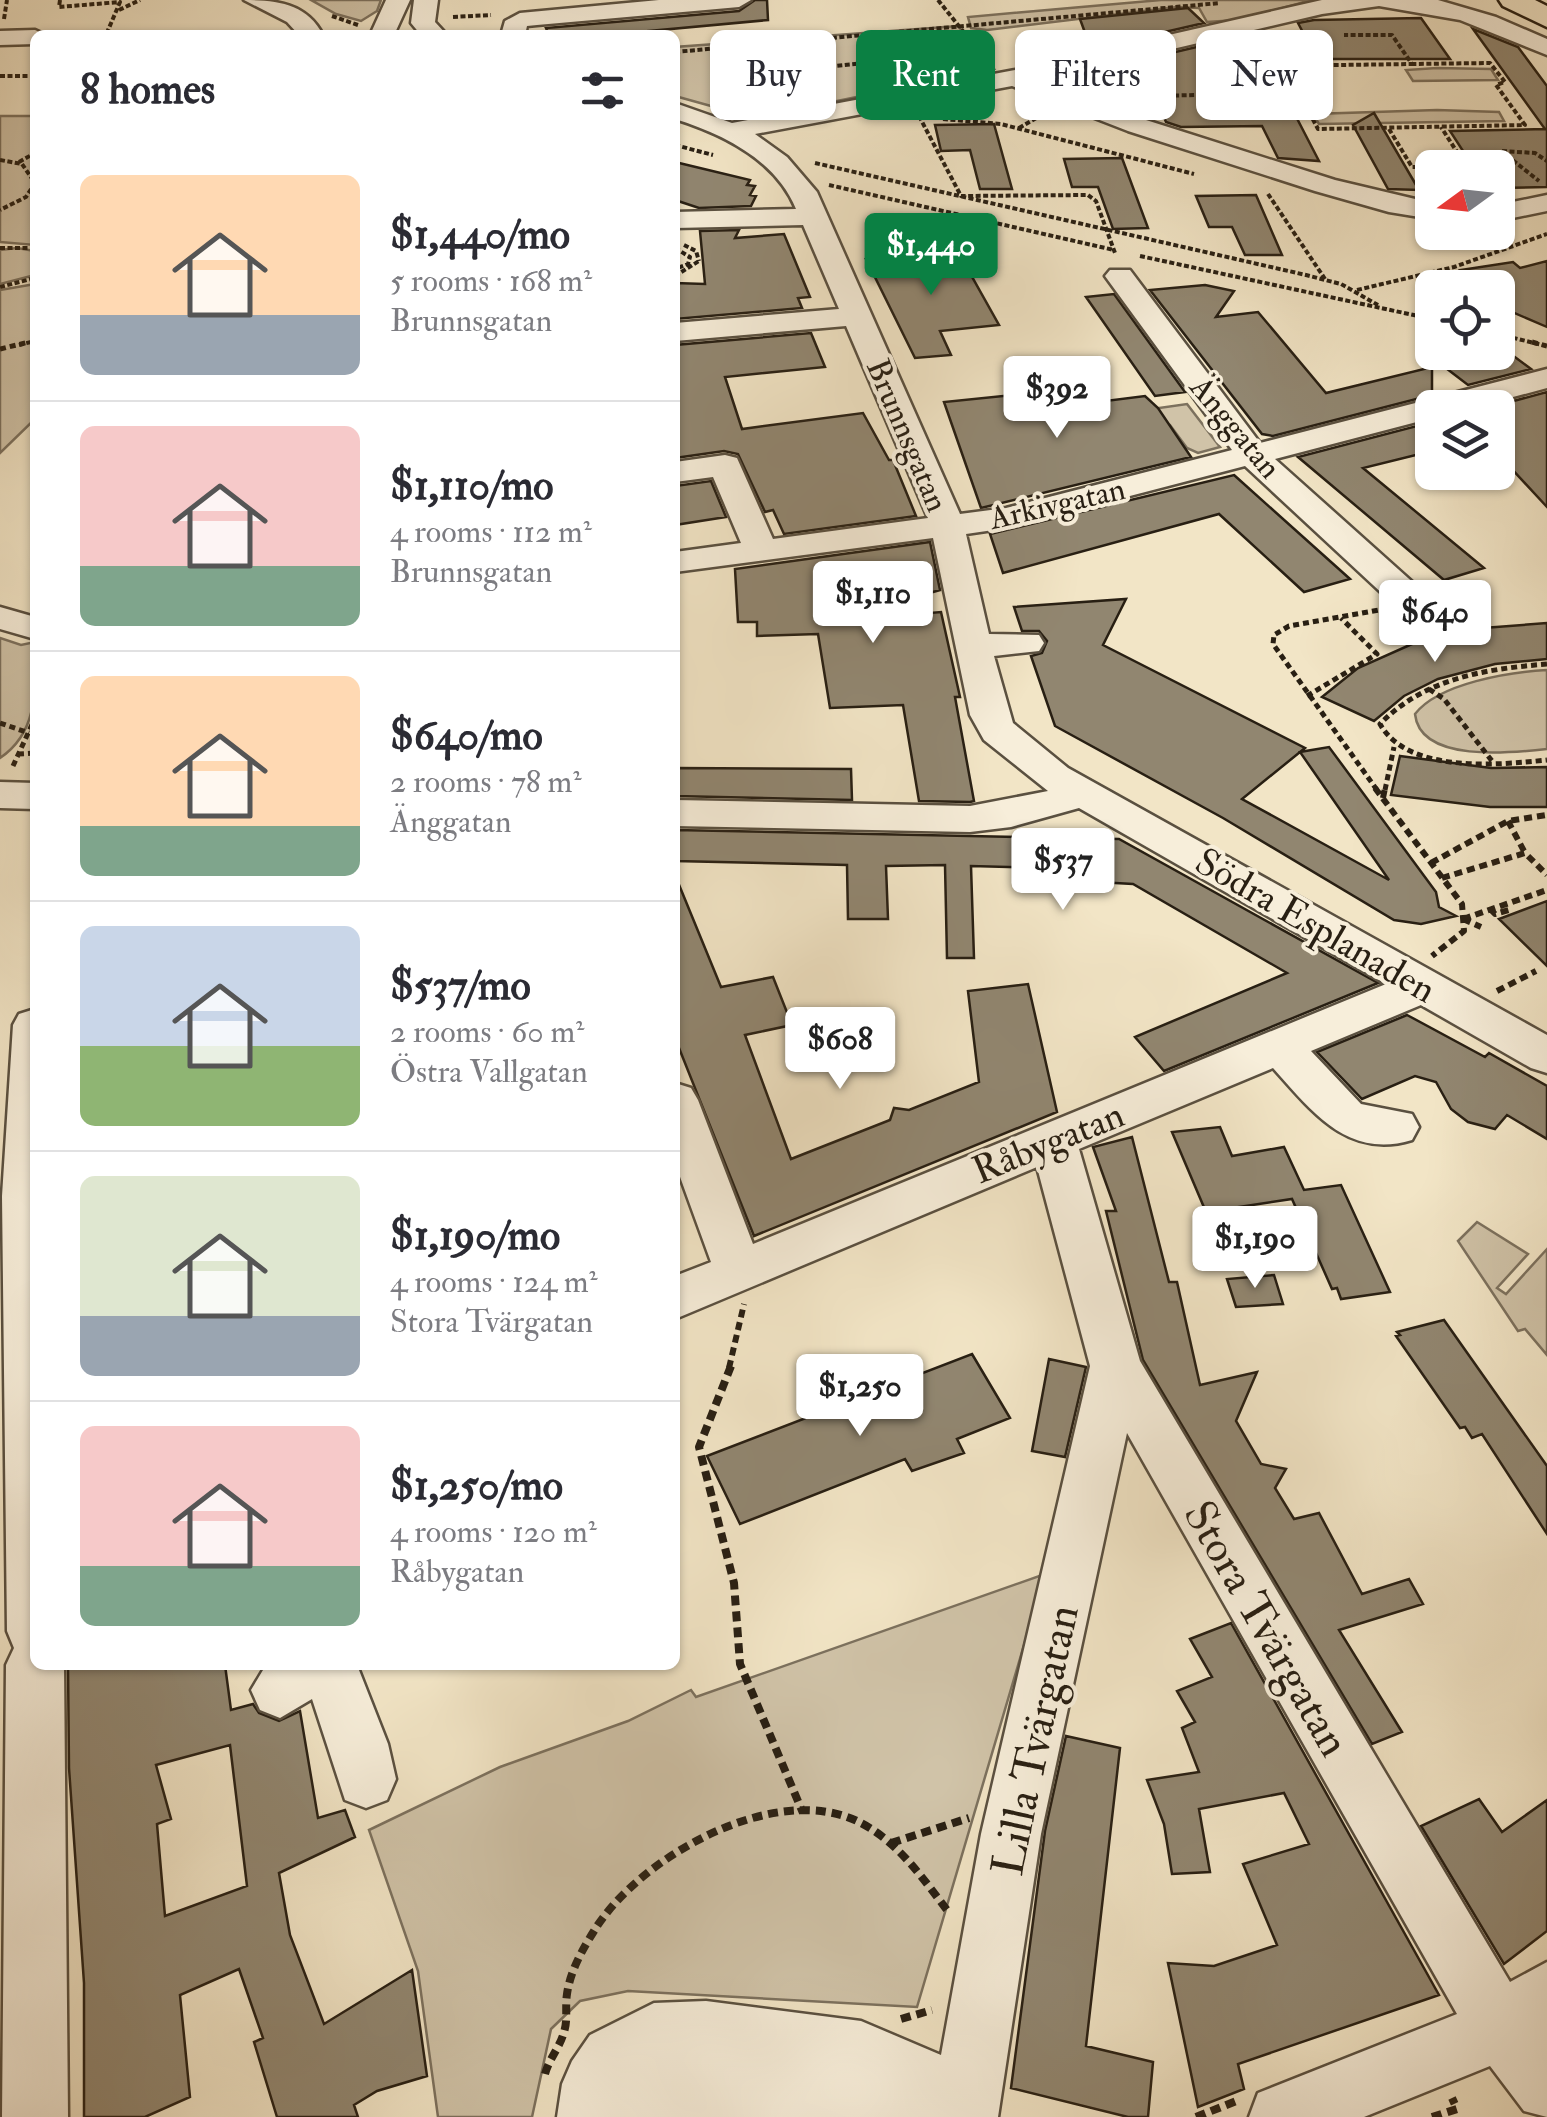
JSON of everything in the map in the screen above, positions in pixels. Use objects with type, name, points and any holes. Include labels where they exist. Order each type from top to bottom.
[{"type":"main road","points":[[1513,0],[1547,18]]},
{"type":"street","points":[[256,0],[296,18],[310,30]]},
{"type":"street","points":[[385,30],[398,0]]},
{"type":"street","points":[[413,30],[408,22],[414,0]]},
{"type":"street","points":[[516,28],[739,0]]},
{"type":"street","points":[[729,130],[1009,79],[1322,7],[1374,0]]},
{"type":"street","points":[[1384,0],[1434,4],[1472,14],[1547,48]]},
{"type":"street","points":[[0,38],[30,38]]},
{"type":"street","points":[[1009,79],[1066,102],[1290,174],[1415,207]]},
{"type":"street","name":"Brunnsgatan","points":[[680,113],[729,130],[776,160],[803,192],[947,524],[989,714],[998,731],[1032,761],[1087,793]]},
{"type":"street","points":[[1515,206],[1546,194]]},
{"type":"street","points":[[680,221],[694,216],[816,217]]},
{"type":"street","name":"Änggatan","points":[[1118,264],[1252,455],[1414,603]]},
{"type":"street","points":[[680,332],[858,316]]},
{"type":"street","name":"Arkivgatan","points":[[1501,390],[1547,378]]},
{"type":"street","name":"Arkivgatan","points":[[680,561],[1007,518],[1415,413]]},
{"type":"street","points":[[680,471],[725,465],[761,550]]},
{"type":"street","points":[[0,618],[30,627]]},
{"type":"street","points":[[972,646],[1026,642]]},
{"type":"street","points":[[983,818],[1010,780],[1032,761]]},
{"type":"street","points":[[680,812],[983,818],[1053,805],[1087,793]]},
{"type":"street","name":"Södra Esplanaden","points":[[1087,793],[1547,1056]]},
{"type":"street","points":[[0,795],[30,796]]},
{"type":"street","name":"Råbygatan","points":[[680,1296],[1281,1048],[1414,983]]},
{"type":"street","points":[[0,1033],[30,1026]]},
{"type":"street","points":[[1281,1048],[1345,1116],[1362,1123],[1396,1127]]},
{"type":"street","points":[[30,1065],[13,1201],[30,1532]]},
{"type":"street","points":[[680,1113],[738,1269]]},
{"type":"street","name":"Stora Tvärgatan","points":[[1053,1140],[1116,1366],[1525,2012],[1547,2088]]},
{"type":"street","name":"Lilla Tvärgatan","points":[[965,2114],[979,2014],[1020,1795],[1116,1366]]},
{"type":"street","points":[[34,2117],[35,1670]]},
{"type":"street","points":[[306,1673],[360,1744],[366,1779]]},
{"type":"street","points":[[1282,2117],[1525,2012]]},
{"type":"street","points":[[567,2097],[595,2084],[613,2058],[654,2035],[706,2033],[861,2054],[929,2083],[965,2114]]},
{"type":"street","points":[[630,2117],[652,2096],[673,2089],[855,2102],[898,2117]]},
{"type":"path","points":[[60,0],[59,7],[120,2],[108,30]]},
{"type":"path","points":[[118,10],[140,0]]},
{"type":"path","points":[[938,0],[956,27],[1009,79]]},
{"type":"path","points":[[836,37],[1233,2]]},
{"type":"path","points":[[434,18],[492,15],[516,28]]},
{"type":"path","points":[[1344,35],[1392,35],[1412,64]]},
{"type":"path","points":[[680,52],[710,49]]},
{"type":"path","points":[[1313,120],[1318,129],[1525,125],[1496,85],[1505,82],[1490,63],[1333,65]]},
{"type":"path","points":[[0,76],[30,76]]},
{"type":"path","points":[[1132,122],[1155,110],[1158,105],[1154,96],[1196,95]]},
{"type":"path","points":[[960,120],[1001,124],[1198,175]]},
{"type":"path","points":[[1388,128],[1412,167],[1466,166],[1440,127]]},
{"type":"path","points":[[680,146],[702,152]]},
{"type":"path","points":[[1546,194],[1501,151],[1547,152]]},
{"type":"path","points":[[1536,153],[1547,161]]},
{"type":"path","points":[[18,162],[30,156]]},
{"type":"path","points":[[0,160],[18,162],[30,172]]},
{"type":"path","points":[[807,161],[1326,280],[1354,290],[1383,308]]},
{"type":"path","points":[[1290,174],[1268,194],[1326,280]]},
{"type":"path","points":[[853,189],[871,176]]},
{"type":"path","points":[[0,210],[26,197],[30,190]]},
{"type":"path","points":[[961,196],[1088,195],[1096,201],[1118,264]]},
{"type":"path","points":[[1354,290],[1454,267],[1547,234]]},
{"type":"path","points":[[680,247],[696,251],[699,261]]},
{"type":"path","points":[[0,248],[30,248]]},
{"type":"path","points":[[680,249],[688,254],[690,262]]},
{"type":"path","points":[[680,269],[699,261]]},
{"type":"path","points":[[680,271],[690,270],[699,261]]},
{"type":"path","points":[[0,287],[30,279]]},
{"type":"path","points":[[1515,338],[1547,346]]},
{"type":"path","points":[[0,349],[30,342]]},
{"type":"path","points":[[1414,603],[1289,626],[1274,635],[1273,644],[1306,696],[1462,904],[1464,932],[1414,983]]},
{"type":"path","points":[[1306,696],[1377,654],[1340,617]]},
{"type":"path","points":[[1383,798],[1394,747],[1380,724],[1429,689],[1497,669],[1547,664]]},
{"type":"path","points":[[1429,689],[1444,699],[1493,762]]},
{"type":"path","points":[[0,723],[29,733]]},
{"type":"path","points":[[1394,747],[1437,758],[1547,760]]},
{"type":"path","points":[[18,754],[30,753]]},
{"type":"path","points":[[1431,863],[1508,821],[1547,815]]},
{"type":"path","points":[[1508,821],[1525,853],[1547,875]]},
{"type":"path","points":[[1442,878],[1525,853]]},
{"type":"path","points":[[1463,919],[1547,890]]},
{"type":"path","points":[[1490,909],[1495,914],[1510,910]]},
{"type":"path","points":[[1463,919],[1480,927]]},
{"type":"path","points":[[1494,993],[1536,971]]},
{"type":"path","points":[[738,1269],[744,1303],[738,1342],[699,1447],[734,1583],[740,1664],[803,1814]]},
{"type":"path","points":[[890,1844],[981,1815],[1020,1795]]},
{"type":"path","points":[[567,2097],[548,2058],[563,2036],[568,1990],[585,1946],[610,1908],[632,1884],[675,1851],[710,1831],[772,1816],[825,1812],[849,1817],[904,1856],[960,1927]]},
{"type":"shaded area","points":[[311,0],[381,0],[377,11],[361,21],[336,14]]},
{"type":"shaded area","points":[[1161,0],[1312,0],[1237,20],[1207,22],[1199,8],[1177,7],[987,30],[971,28],[968,17]]},
{"type":"shaded area","points":[[958,26],[961,30],[904,30]]},
{"type":"shaded area","points":[[856,34],[856,97],[836,101],[836,35]]},
{"type":"shaded area","points":[[710,44],[710,106],[680,97],[680,47]]},
{"type":"shaded area","points":[[1491,69],[1498,80],[1413,81],[1406,70]]},
{"type":"shaded area","points":[[1499,112],[1504,121],[1319,124],[1317,120],[1333,120],[1333,113]]},
{"type":"shaded area","points":[[0,116],[30,116],[30,245],[0,242]]},
{"type":"shaded area","points":[[0,250],[30,250],[30,276],[0,284]]},
{"type":"shaded area","points":[[30,285],[30,424],[0,453],[0,290]]},
{"type":"shaded area","points":[[1187,404],[1220,447],[1198,453],[1187,448],[1170,425],[1135,429],[1124,413]]},
{"type":"shaded area","points":[[0,638],[21,645],[30,643],[30,716],[22,735],[0,758]]},
{"type":"shaded area","points":[[1547,670],[1547,749],[1491,753],[1449,748],[1421,730],[1415,714],[1441,694],[1495,677]]},
{"type":"shaded area","points":[[1477,1222],[1528,1254],[1497,1288],[1506,1294],[1547,1249],[1547,1355],[1525,1329],[1518,1331],[1458,1241]]},
{"type":"shaded area","points":[[1045,1574],[917,2007],[628,1991],[580,2001],[551,2029],[532,2117],[438,2117],[418,1971],[369,1830],[500,1767],[628,1721],[691,1690],[696,1697]]},
{"type":"building","points":[[755,0],[767,0],[768,20],[660,30],[546,28],[739,11]]},
{"type":"building","points":[[1188,8],[1204,23],[1174,30],[1084,30],[1080,19]]},
{"type":"building","points":[[1421,18],[1450,59],[1333,59],[1333,30],[1302,30],[1298,23]]},
{"type":"building","points":[[1473,29],[1518,47],[1547,86],[1547,187],[1515,188],[1515,150],[1462,150],[1450,131],[1545,129]]},
{"type":"building","points":[[1196,47],[1196,120],[1298,120],[1319,161],[1278,158],[1262,126],[1181,127],[1166,122],[1176,120],[1176,52]]},
{"type":"building","points":[[1374,113],[1415,183],[1415,190],[1388,189],[1353,125]]},
{"type":"building","points":[[994,124],[1012,189],[980,189],[970,150],[941,151],[935,125]]},
{"type":"building","points":[[1122,158],[1148,228],[1113,229],[1098,187],[1072,187],[1064,159]]},
{"type":"building","points":[[680,163],[750,180],[747,185],[755,186],[750,195],[756,196],[751,206],[699,208],[680,202]]},
{"type":"building","points":[[1256,195],[1282,255],[1245,255],[1232,227],[1209,227],[1196,196]]},
{"type":"building","points":[[739,230],[735,238],[784,234],[810,297],[798,298],[802,308],[680,319],[680,283],[705,284],[700,231]]},
{"type":"building","points":[[957,250],[999,325],[940,331],[951,355],[915,358],[866,259]]},
{"type":"building","points":[[1547,261],[1547,327],[1515,313],[1515,270],[1461,270],[1513,262],[1520,268]]},
{"type":"building","points":[[1205,285],[1234,291],[1216,317],[1258,312],[1326,393],[1420,370],[1432,370],[1432,390],[1415,390],[1415,399],[1273,436],[1262,434],[1150,290]]},
{"type":"building","points":[[1114,294],[1185,392],[1155,396],[1086,297]]},
{"type":"building","points":[[811,333],[825,367],[725,377],[742,429],[863,413],[889,460],[893,460],[916,516],[784,534],[773,510],[765,512],[738,454],[724,451],[680,457],[680,345]]},
{"type":"building","points":[[1515,357],[1531,369],[1468,385],[1448,370],[1515,370]]},
{"type":"building","points":[[1082,388],[1090,403],[1145,396],[1158,408],[1191,457],[981,508],[944,402]]},
{"type":"building","points":[[1547,392],[1547,507],[1515,472],[1515,401]]},
{"type":"building","points":[[1415,426],[1415,455],[1363,468],[1484,568],[1444,580],[1298,457]]},
{"type":"building","points":[[1234,475],[1350,579],[1304,592],[1219,514],[1003,573],[990,534]]},
{"type":"building","points":[[711,481],[726,517],[680,524],[680,485]]},
{"type":"building","points":[[930,542],[940,590],[915,597],[918,614],[941,612],[960,697],[955,697],[974,801],[970,802],[919,801],[903,705],[830,708],[818,634],[757,636],[757,622],[738,622],[735,569]]},
{"type":"building","points":[[1126,599],[1103,645],[1305,748],[1300,752],[1329,747],[1436,892],[1439,907],[1456,916],[1421,924],[1394,920],[1223,818],[1055,726],[1031,656],[1042,653],[1047,641],[1039,631],[1022,631],[1014,607]],"holes":[[[1300,752],[1389,880],[1242,799]]]},
{"type":"building","points":[[1547,623],[1547,659],[1495,664],[1438,679],[1404,696],[1374,721],[1322,697],[1358,668],[1412,644],[1483,628]]},
{"type":"building","points":[[1400,756],[1491,768],[1547,767],[1547,807],[1490,807],[1391,795]]},
{"type":"building","points":[[680,768],[851,769],[852,800],[680,796]]},
{"type":"building","points":[[680,830],[1119,839],[1378,983],[1164,1071],[1135,1037],[1287,973],[1133,884],[1044,879],[1041,868],[971,866],[974,958],[947,958],[945,865],[886,866],[888,919],[848,919],[847,865],[680,861]]},
{"type":"building","points":[[680,887],[721,987],[773,977],[792,1025],[745,1035],[791,1159],[890,1120],[894,1108],[909,1110],[979,1082],[968,991],[1028,984],[1057,1112],[754,1236],[680,1051]]},
{"type":"building","points":[[1547,901],[1547,966],[1499,919]]},
{"type":"building","points":[[1407,1015],[1485,1057],[1489,1053],[1547,1086],[1547,1139],[1507,1115],[1495,1129],[1468,1122],[1451,1109],[1436,1082],[1415,1076],[1362,1099],[1317,1052]]},
{"type":"building","points":[[1220,1127],[1232,1156],[1284,1147],[1304,1190],[1341,1185],[1390,1292],[1341,1299],[1337,1288],[1332,1289],[1292,1199],[1206,1212],[1172,1132]]},
{"type":"building","points":[[1132,1137],[1169,1282],[1177,1282],[1200,1385],[1257,1372],[1236,1421],[1261,1464],[1286,1469],[1275,1488],[1294,1519],[1319,1513],[1362,1594],[1409,1579],[1423,1604],[1339,1630],[1402,1732],[1372,1744],[1143,1360],[1106,1211],[1116,1211],[1093,1147]]},
{"type":"building","points":[[1274,1275],[1283,1304],[1236,1307],[1227,1279]]},
{"type":"building","points":[[1444,1320],[1547,1466],[1547,1534],[1482,1434],[1472,1438],[1465,1427],[1460,1428],[1396,1336],[1400,1335],[1397,1332]]},
{"type":"building","points":[[972,1354],[1010,1418],[957,1439],[964,1453],[912,1471],[905,1459],[740,1524],[707,1456]]},
{"type":"building","points":[[1049,1359],[1086,1367],[1065,1457],[1032,1451]]},
{"type":"building","points":[[1231,1623],[1439,1995],[1238,2064],[1244,2089],[1198,2107],[1168,1963],[1214,1966],[1277,1945],[1243,1864],[1309,1844],[1284,1793],[1199,1809],[1210,1872],[1172,1874],[1164,1824],[1147,1780],[1199,1772],[1182,1728],[1195,1722],[1177,1691],[1212,1677],[1190,1639]]},
{"type":"building","points":[[68,1670],[226,1670],[231,1710],[253,1704],[259,1713],[279,1721],[300,1711],[318,1818],[345,1810],[355,1837],[279,1873],[290,1935],[324,2024],[412,1970],[427,2076],[377,2091],[354,2105],[358,2117],[277,2117],[254,2042],[263,2038],[239,1969],[180,1995],[190,2097],[145,2117],[84,2117],[84,1983],[69,1768]],"holes":[[[230,1745],[247,1886],[165,1916],[157,1824],[171,1819],[156,1765]]]},
{"type":"building","points":[[1066,1736],[1120,1748],[1086,2046],[1153,2062],[1148,2117],[1128,2117],[1011,2088],[1045,1831]]},
{"type":"building","points":[[1479,1799],[1502,1832],[1547,1800],[1547,1931],[1504,1964],[1421,1826]]}]
